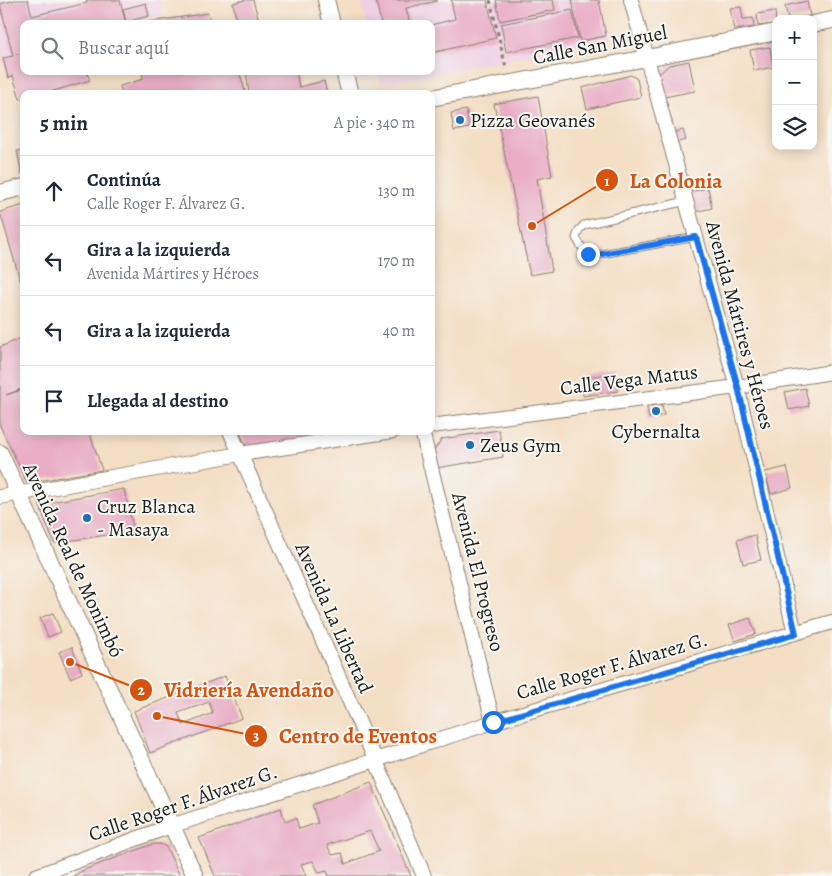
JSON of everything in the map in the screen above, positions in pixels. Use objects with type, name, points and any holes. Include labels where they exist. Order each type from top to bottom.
[{"type":"street","points":[[326,0],[331,20]]},
{"type":"street","name":"Avenida Mártires y Héroes","points":[[631,0],[738,387],[796,634]]},
{"type":"street","points":[[817,23],[832,20]]},
{"type":"street","name":"Calle San Miguel","points":[[435,97],[772,33]]},
{"type":"street","points":[[345,75],[349,90]]},
{"type":"street","points":[[1,187],[20,187]]},
{"type":"street","name":"Calle Vega Matus","points":[[435,425],[738,387],[832,372]]},
{"type":"street","name":"Avenida La Libertad","points":[[232,435],[376,760],[424,876]]},
{"type":"street","points":[[0,497],[240,454],[366,435]]},
{"type":"street","name":"Avenida El Progreso","points":[[423,435],[493,722]]},
{"type":"street","name":"Avenida Real de Monimbó","points":[[0,453],[195,876]]},
{"type":"street","name":"Calle Roger F. Álvarez G.","points":[[36,876],[171,826],[493,722],[832,622]]},
{"type":"lane","points":[[686,201],[584,225],[579,230],[576,238],[588,254],[596,255],[696,237]]},
{"type":"path","points":[[490,0],[509,83]]},
{"type":"shaded area","points":[[0,0],[160,0],[163,15],[133,20],[20,20],[20,54],[3,58],[0,48]]},
{"type":"shaded area","points":[[361,0],[602,0],[610,39],[435,73],[435,20],[365,20]]},
{"type":"shaded area","points":[[379,75],[427,75],[381,84]]},
{"type":"building","points":[[15,0],[28,0],[32,16],[87,3],[86,0],[120,0],[125,20],[20,20],[20,75],[88,75],[90,80],[57,90],[20,90],[20,99],[13,76],[8,78],[3,58],[13,56],[0,4]]},
{"type":"building","points":[[253,0],[259,20],[236,20],[233,3]]},
{"type":"building","points":[[376,0],[437,0],[406,8],[409,20],[380,20]]},
{"type":"building","points":[[451,0],[487,0],[496,38],[435,52],[435,24],[455,19]]},
{"type":"building","points":[[496,0],[553,0],[555,10],[500,21]]},
{"type":"building","points":[[572,0],[599,0],[606,36],[580,41]]},
{"type":"building","points":[[807,1],[810,15],[787,15],[785,6]]},
{"type":"building","points":[[146,3],[149,16],[126,20],[123,9]]},
{"type":"building","points":[[741,7],[743,19],[753,18],[754,27],[734,30],[730,8]]},
{"type":"building","points":[[572,10],[578,38],[506,52],[501,24]]},
{"type":"building","points":[[775,11],[775,15],[772,15],[772,24],[758,26],[757,14]]},
{"type":"building","points":[[208,13],[210,20],[162,20]]},
{"type":"building","points":[[770,47],[772,67],[754,71],[750,50]]},
{"type":"building","points":[[689,61],[695,91],[664,97],[659,74],[669,65]]},
{"type":"building","points":[[142,75],[240,75],[245,90],[121,90],[120,86],[143,79]]},
{"type":"building","points":[[247,75],[297,75],[299,87],[324,81],[326,90],[248,90]]},
{"type":"building","points":[[631,75],[637,79],[641,97],[587,109],[582,88]]},
{"type":"building","points":[[538,96],[552,176],[537,179],[552,271],[530,275],[494,104]]},
{"type":"building","name":"Pizza Geovanés","points":[[466,110],[469,128],[454,131],[451,113]]},
{"type":"building","points":[[683,130],[686,140],[674,143],[671,133]]},
{"type":"building","points":[[17,151],[20,151],[20,165]]},
{"type":"building","points":[[708,188],[712,208],[690,213],[686,193]]},
{"type":"building","points":[[20,206],[20,280],[0,212]]},
{"type":"building","points":[[20,339],[20,390],[6,395],[20,390],[20,435],[90,435],[102,470],[27,483],[0,426],[0,347]]},
{"type":"building","points":[[615,373],[618,391],[583,396],[581,378]]},
{"type":"building","points":[[805,388],[809,406],[789,410],[785,392]]},
{"type":"building","name":"Cybernalta","points":[[662,405],[664,415],[649,418],[647,408]]},
{"type":"building","name":"Zeus Gym","points":[[499,430],[503,457],[436,468],[434,450],[442,439]]},
{"type":"building","points":[[241,435],[324,435],[247,447]]},
{"type":"building","points":[[787,467],[792,488],[771,494],[765,472]]},
{"type":"building","name":"Cruz Blanca - Masaya","points":[[124,489],[134,531],[54,543],[39,504]]},
{"type":"building","points":[[755,535],[761,560],[743,564],[737,540]]},
{"type":"building","points":[[53,613],[61,632],[48,637],[40,618]]},
{"type":"building","points":[[750,618],[756,634],[735,641],[729,625]]},
{"type":"building","points":[[72,647],[82,673],[70,678],[59,652]]},
{"type":"building","points":[[225,676],[242,718],[150,753],[134,711]],"holes":[[[209,702],[213,713],[183,725],[178,713]]]},
{"type":"building","points":[[371,782],[411,876],[329,876],[327,871],[319,873],[313,861],[301,864],[306,876],[215,876],[199,838],[281,808],[285,822],[296,818],[299,829],[318,823],[312,805]],"holes":[[[370,831],[379,851],[345,864],[342,853],[332,855],[327,845]]]},
{"type":"building","points":[[153,844],[161,844],[166,847],[180,876],[73,876],[86,869]]},
{"type":"place","name":"Pizza Geovanés","points":[[460,120]]},
{"type":"place","name":"La Colonia","points":[[532,226]]},
{"type":"place","name":"Cybernalta","points":[[656,411]]},
{"type":"place","name":"Zeus Gym","points":[[470,445]]},
{"type":"place","name":"Cruz Blanca - Masaya","points":[[87,518]]},
{"type":"place","name":"Vidriería Avendaño","points":[[70,662]]},
{"type":"place","name":"Centro de Eventos","points":[[157,716]]},
{"type":"route","points":[[493,722],[796,634],[738,387],[696,237],[596,255],[588,254]]}]
